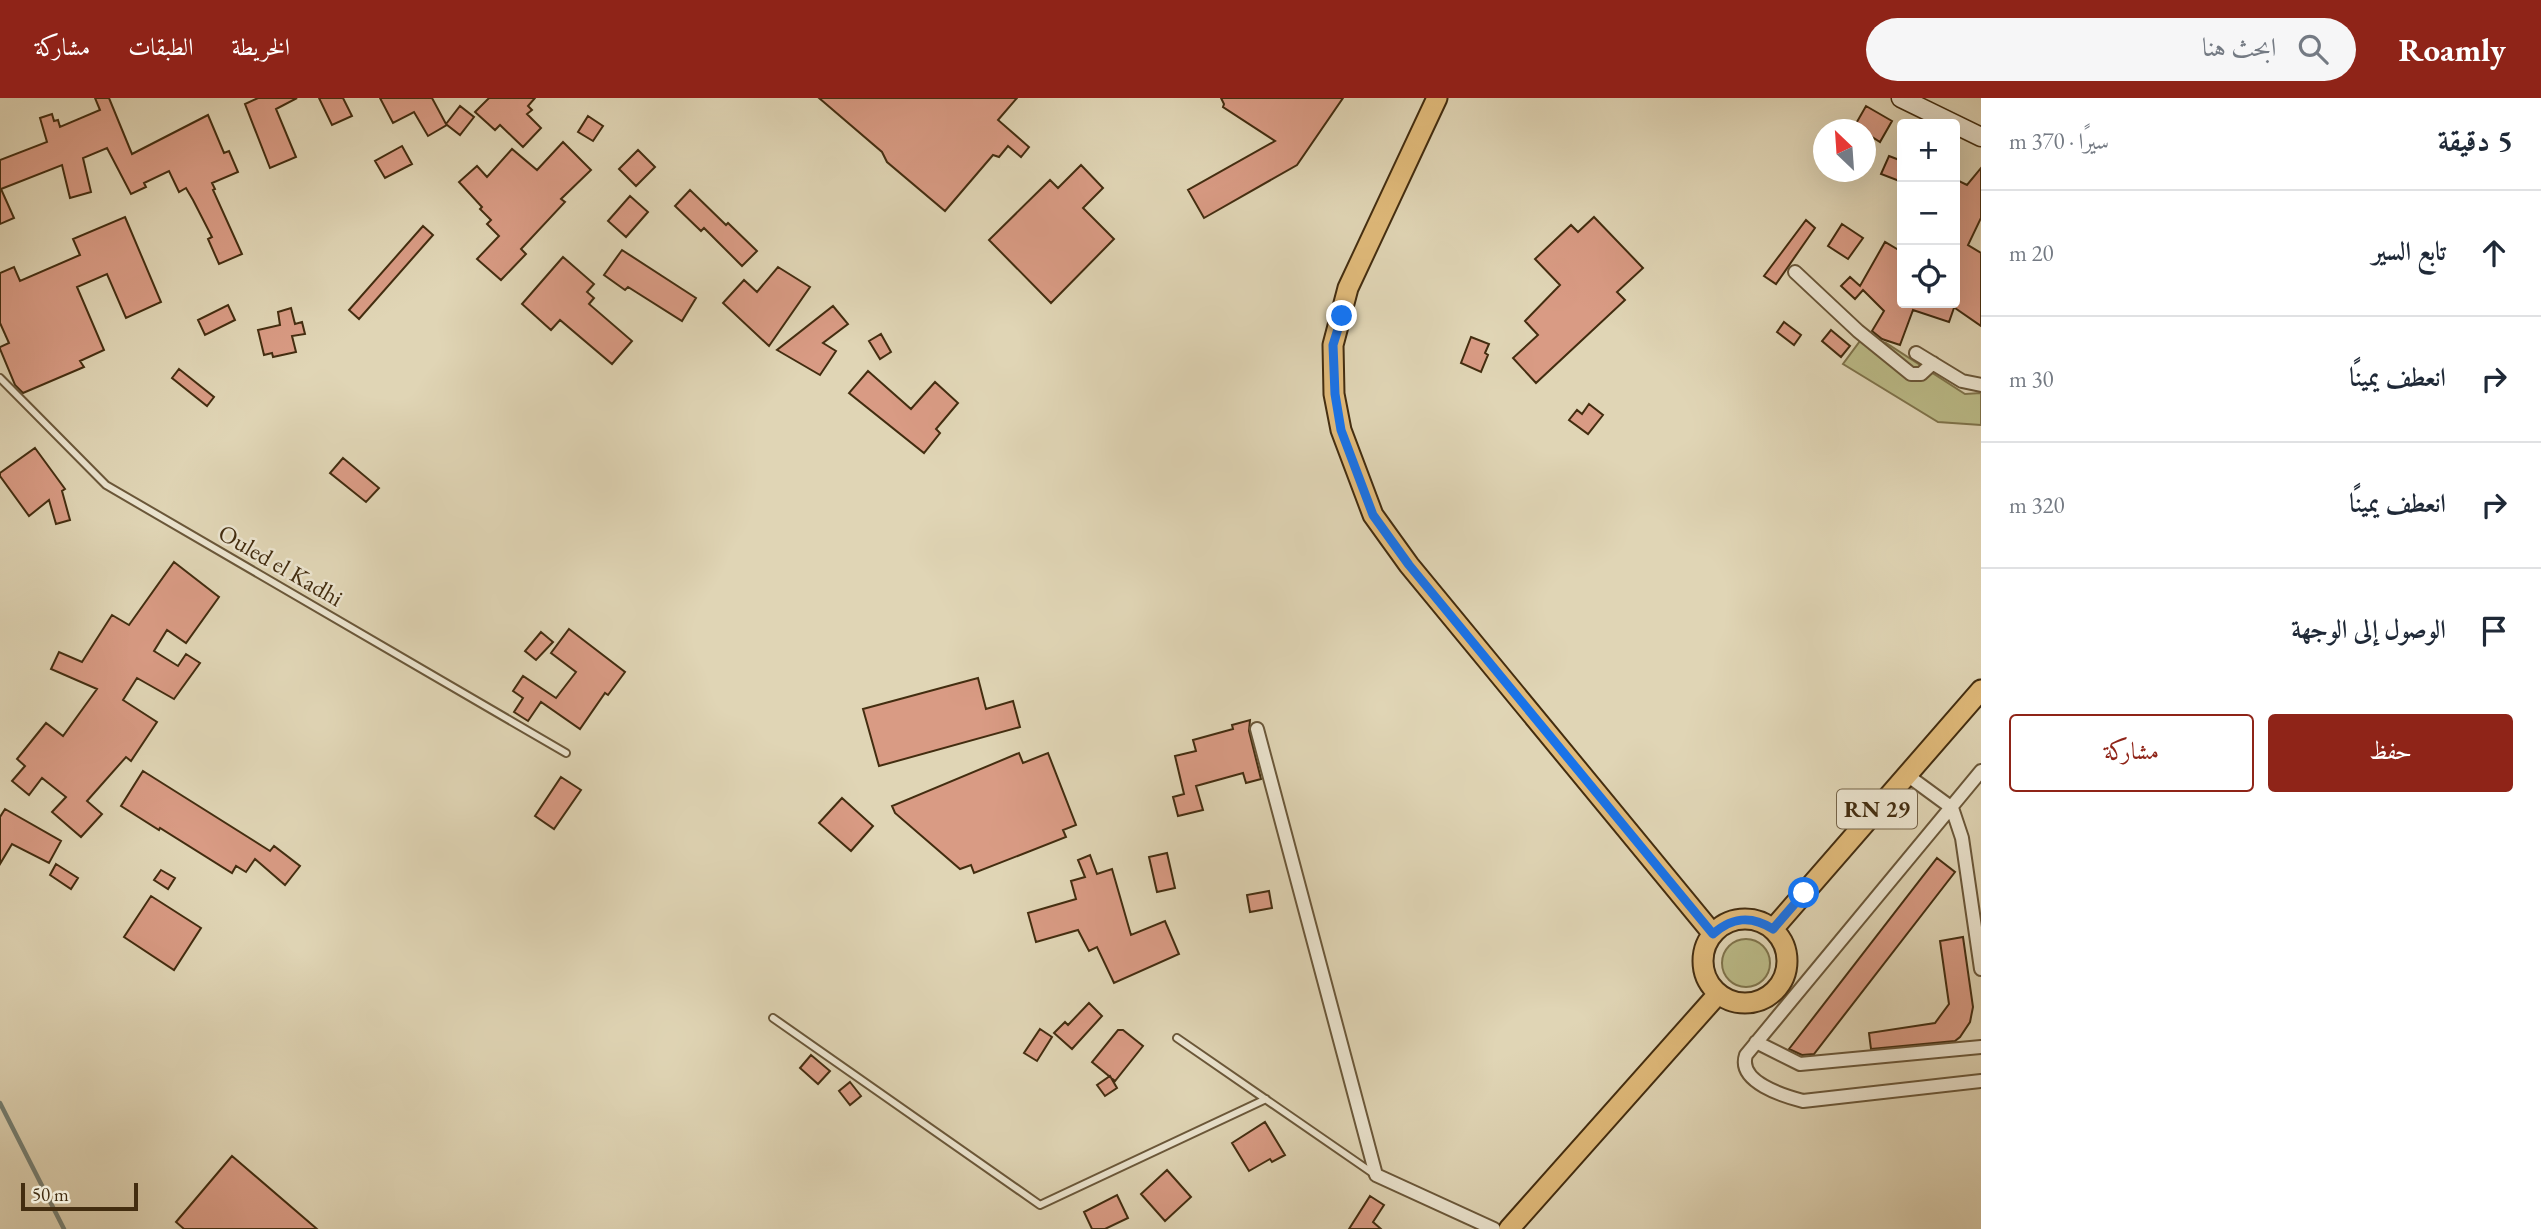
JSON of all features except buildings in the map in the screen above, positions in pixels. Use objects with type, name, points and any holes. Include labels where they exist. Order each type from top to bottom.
[{"type":"main road","points":[[1437,98],[1348,288],[1333,345],[1335,394],[1341,430],[1373,515],[1409,565],[1713,934]]},
{"type":"main road","points":[[1901,98],[1981,137]]},
{"type":"main road","name":"RN 29","points":[[1773,929],[1979,695]]},
{"type":"main road","points":[[1735,920],[1762,922],[1773,929],[1782,939],[1787,951],[1788,965],[1777,989],[1768,997],[1755,1002],[1736,1002],[1718,994],[1707,981],[1703,965],[1704,948],[1713,934],[1723,925],[1735,920]]},
{"type":"main road","points":[[1509,1229],[1718,994]]},
{"type":"street","points":[[1795,272],[1858,331],[1911,373],[1921,374],[1933,363]]},
{"type":"street","points":[[1916,354],[1962,381],[1981,385]]},
{"type":"street","points":[[1257,729],[1376,1175],[1494,1229]]},
{"type":"street","points":[[1981,771],[1745,1055],[1743,1062],[1746,1070],[1759,1083],[1780,1096],[1803,1101],[1981,1081]]},
{"type":"street","points":[[1907,775],[1952,808],[1962,838],[1979,934],[1981,969]]},
{"type":"street","points":[[1756,1042],[1800,1064],[1981,1047]]},
{"type":"lane","name":"Ouled el Kadhi","points":[[0,378],[106,485],[566,753]]},
{"type":"lane","points":[[773,1018],[1040,1205],[1266,1099]]},
{"type":"lane","points":[[1177,1038],[1376,1175]]},
{"type":"green space","points":[[1863,337],[1886,343],[1965,394],[1981,393],[1981,425],[1938,422],[1843,364]]},
{"type":"green space","points":[[1746,939],[1763,946],[1770,963],[1763,980],[1746,987],[1729,980],[1722,963],[1729,946]]},
{"type":"waterway","points":[[0,1103],[64,1229]]},
{"type":"route","points":[[1342,316],[1333,345],[1335,394],[1341,430],[1373,515],[1409,565],[1713,934],[1723,925],[1735,920],[1762,922],[1773,929],[1804,893]]}]
